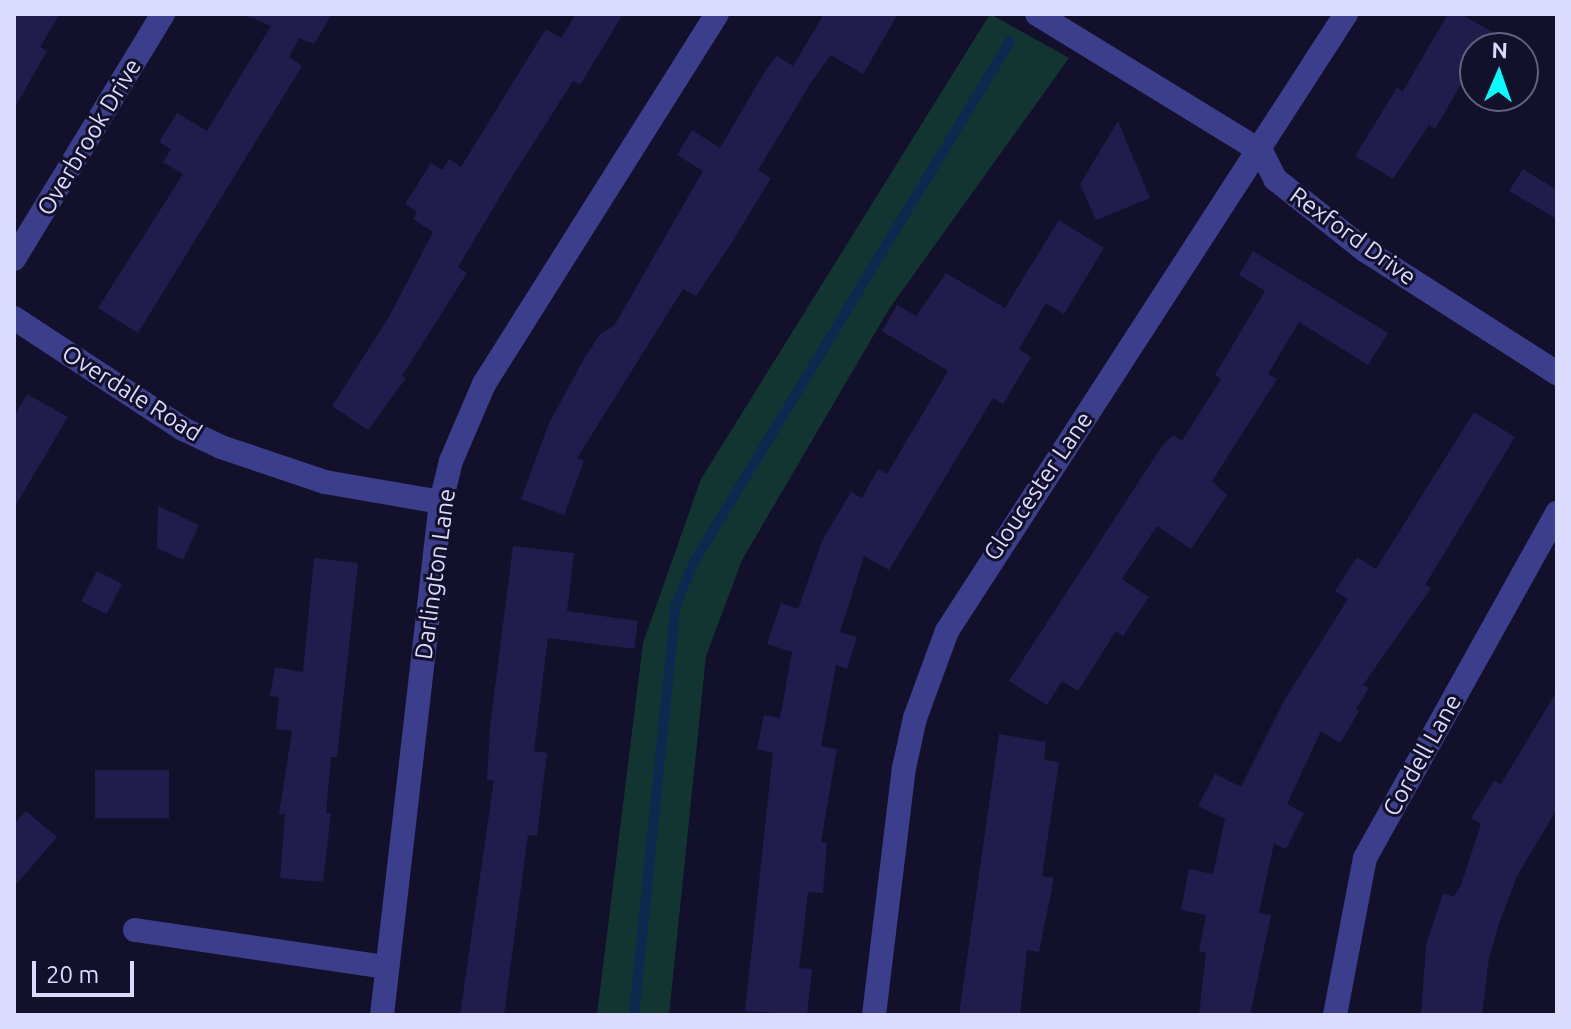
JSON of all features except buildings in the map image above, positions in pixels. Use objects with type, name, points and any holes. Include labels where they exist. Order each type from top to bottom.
[{"type":"street","name":"Overbrook Drive","points":[[14,259],[163,14]]},
{"type":"street","name":"Darlington Lane","points":[[382,1015],[441,502],[451,461],[484,384],[717,14]]},
{"type":"street","name":"Rexford Drive","points":[[1037,14],[1261,151],[1275,179],[1366,251],[1557,373]]},
{"type":"street","name":"Gloucester Lane","points":[[874,1015],[904,768],[915,718],[947,631],[969,591],[1261,151],[1346,14]]},
{"type":"street","name":"Overdale Road","points":[[14,318],[183,429],[221,447],[325,482],[441,502]]},
{"type":"street","name":"Cordell Lane","points":[[1335,1015],[1365,858],[1557,513]]},
{"type":"street","points":[[135,930],[387,967]]},
{"type":"green space","points":[[990,14],[1069,58],[889,309],[742,560],[706,656],[669,1015],[597,1015],[643,643],[701,479]]},
{"type":"waterway","points":[[634,1015],[676,604],[694,562],[1010,41]]}]
